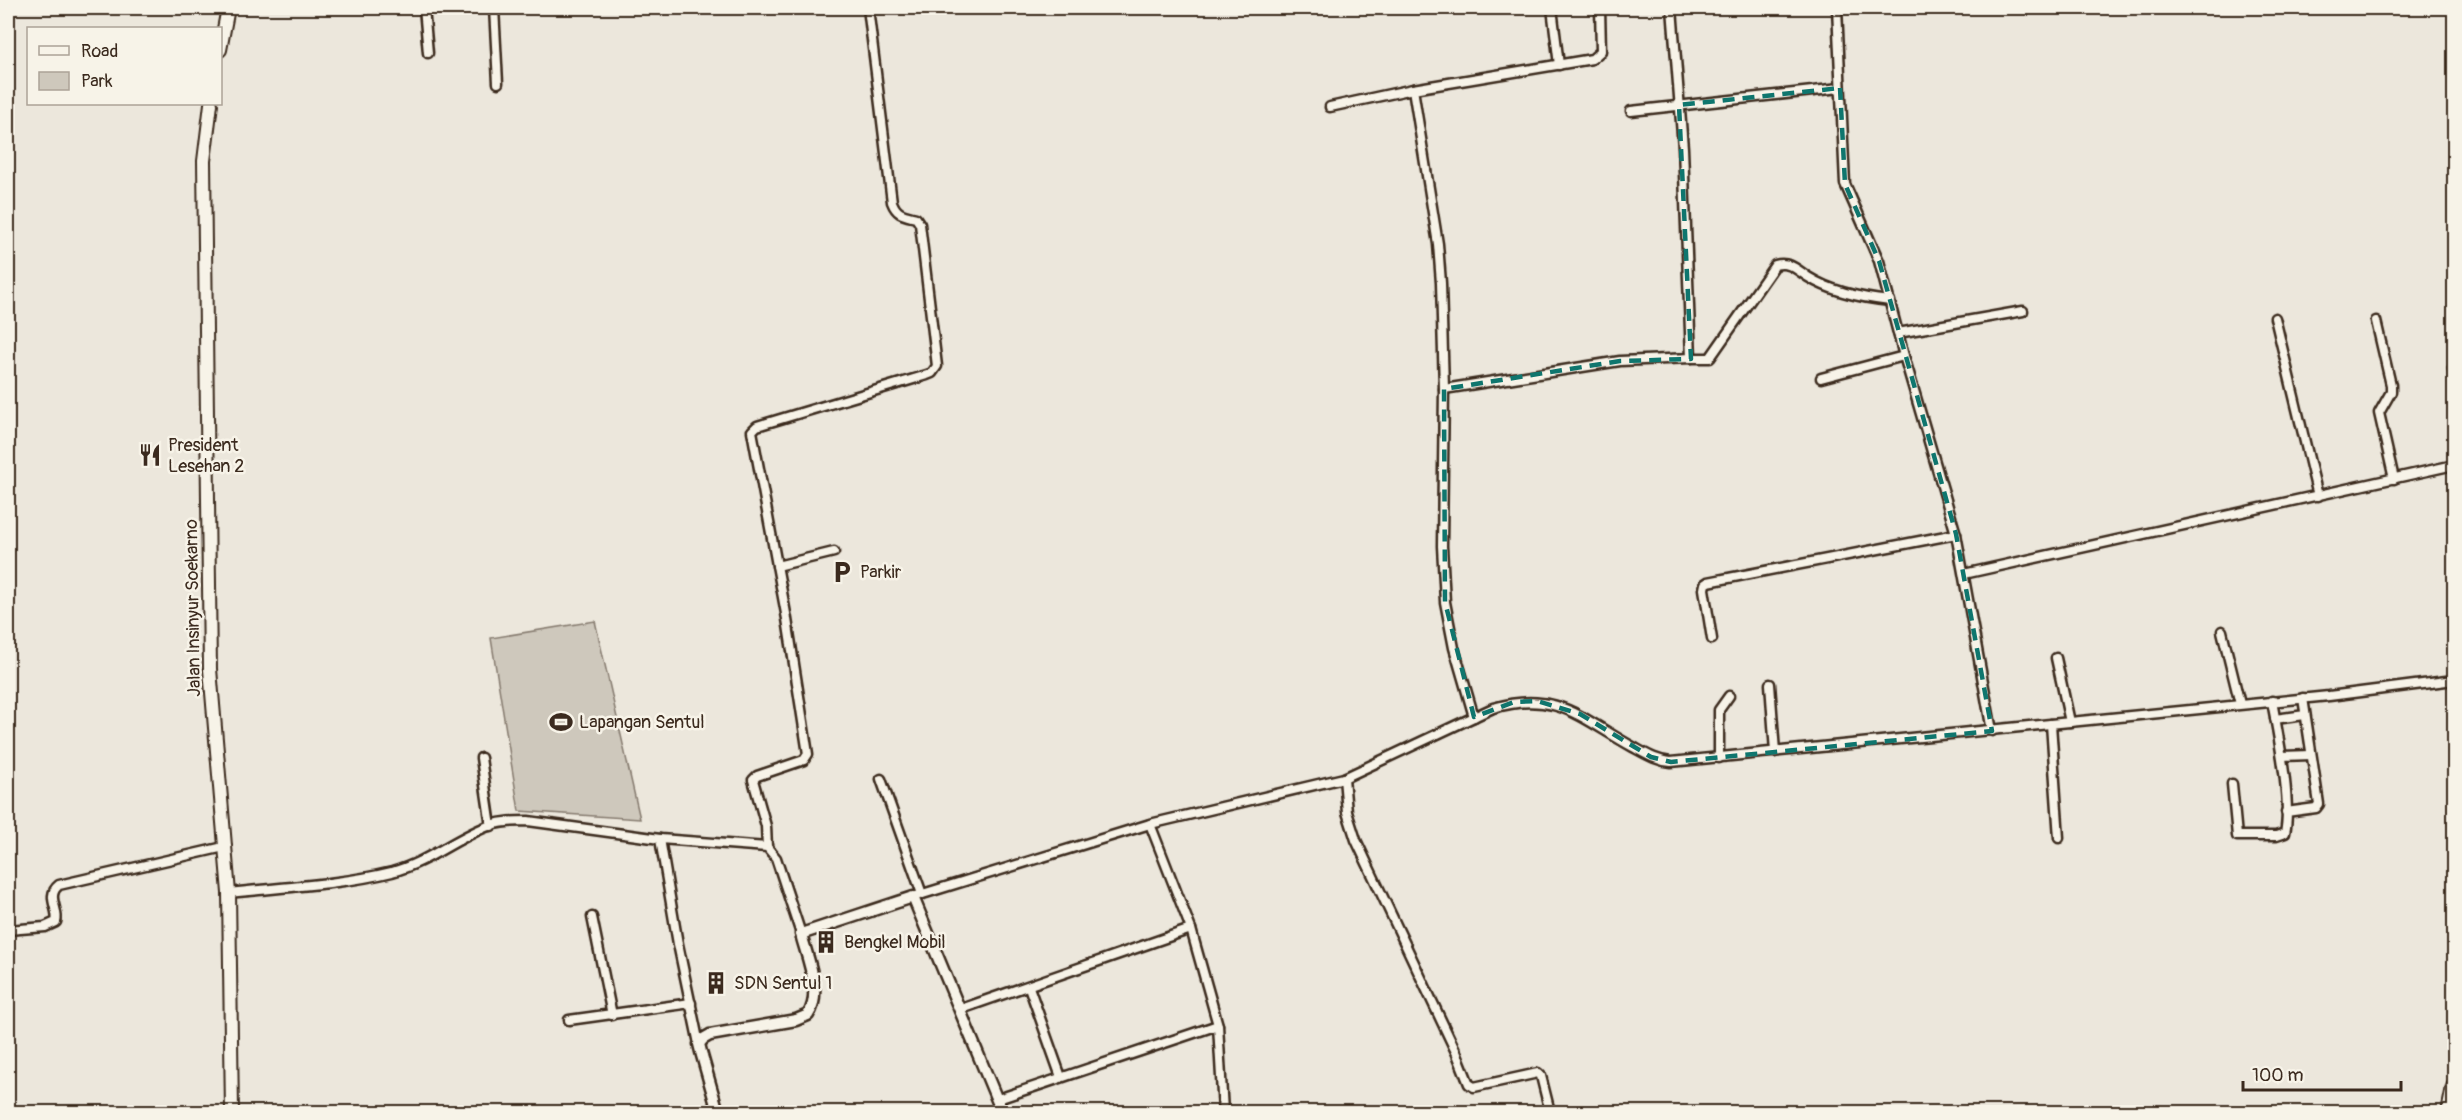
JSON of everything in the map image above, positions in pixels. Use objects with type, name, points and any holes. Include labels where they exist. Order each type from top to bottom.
[{"type":"highway","points":[[2449,1113],[2454,1087]]},
{"type":"main road","points":[[222,40],[228,8]]},
{"type":"main road","name":"Jalan Insinyur Soekarno","points":[[211,105],[204,161],[210,669],[229,893],[232,1113]]},
{"type":"street","points":[[424,8],[428,53]]},
{"type":"street","points":[[494,8],[498,83]]},
{"type":"street","points":[[699,1044],[710,1035],[782,1023],[808,1015],[814,996],[812,976],[801,934],[776,858],[767,847],[766,826],[753,780],[757,776],[804,760],[808,754],[777,566],[752,435],[754,428],[933,373],[937,366],[920,224],[916,218],[897,212],[892,202],[868,8]]},
{"type":"street","points":[[1552,8],[1559,65]]},
{"type":"street","points":[[1330,107],[1413,89],[1592,59],[1601,51],[1600,8]]},
{"type":"street","points":[[1672,8],[1691,358]]},
{"type":"street","points":[[1837,8],[1845,184],[1876,251],[1956,534],[1992,731]]},
{"type":"street","points":[[1631,111],[1840,88]]},
{"type":"street","points":[[1413,89],[1438,244],[1444,389],[1442,546],[1445,602],[1454,648],[1474,717]]},
{"type":"street","points":[[1444,389],[1620,361],[1710,358],[1775,265],[1783,263],[1791,265],[1810,279],[1853,295],[1890,301]]},
{"type":"street","points":[[1898,333],[2023,311]]},
{"type":"street","points":[[2276,318],[2318,496]]},
{"type":"street","points":[[2376,321],[2391,385],[2391,392],[2379,413],[2394,479]]},
{"type":"street","points":[[1821,378],[1904,356]]},
{"type":"street","points":[[1964,574],[2454,465]]},
{"type":"street","points":[[1712,639],[1704,589],[1708,582],[1956,534]]},
{"type":"street","points":[[777,566],[834,552]]},
{"type":"street","points":[[2222,631],[2240,704]]},
{"type":"street","points":[[2056,658],[2070,722]]},
{"type":"street","points":[[801,934],[1150,824],[1344,778],[1474,717],[1514,702],[1537,701],[1580,714],[1620,740],[1661,761],[1719,758],[1992,731],[2339,695],[2454,680]]},
{"type":"street","points":[[1770,684],[1775,752]]},
{"type":"street","points":[[1719,758],[1719,710],[1729,696]]},
{"type":"street","points":[[2286,812],[2319,806],[2303,698]]},
{"type":"street","points":[[2232,784],[2235,833],[2239,837],[2282,835],[2286,830],[2286,812],[2282,756],[2272,701]]},
{"type":"street","points":[[2276,719],[2305,715]]},
{"type":"street","points":[[2051,724],[2059,838]]},
{"type":"street","points":[[2282,756],[2311,755]]},
{"type":"street","points":[[482,759],[491,826]]},
{"type":"street","points":[[1344,778],[1347,812],[1356,840],[1457,1054],[1466,1080],[1474,1086],[1538,1073],[1541,1076],[1550,1113]]},
{"type":"street","points":[[881,779],[917,896],[1002,1113]]},
{"type":"street","points":[[229,893],[347,880],[392,872],[418,864],[491,826],[509,822],[528,821],[660,839],[767,847]]},
{"type":"street","points":[[1150,824],[1191,929],[1218,1025],[1223,1113]]},
{"type":"street","points":[[660,839],[699,1044],[718,1113]]},
{"type":"street","points":[[8,930],[45,927],[56,922],[58,916],[52,898],[53,890],[59,885],[224,847]]},
{"type":"street","points":[[592,917],[612,1015]]},
{"type":"street","points":[[961,1009],[1191,929]]},
{"type":"street","points":[[1029,987],[1061,1077]]},
{"type":"street","points":[[568,1020],[691,1003]]},
{"type":"street","points":[[998,1099],[1218,1025]]},
{"type":"highlighted area","points":[[1840,88],[1845,184],[1879,261],[1956,534],[1992,731],[1671,762],[1651,757],[1580,714],[1537,701],[1514,702],[1474,717],[1445,602],[1444,389],[1620,361],[1691,359],[1679,105]]},
{"type":"green space","name":"Lapangan Sentul","points":[[595,621],[640,819],[519,811],[491,638]]},
{"type":"place","name":"President Lesehan 2","points":[[150,455]]},
{"type":"place","name":"Parkir","points":[[842,572]]},
{"type":"place","name":"Lapangan Sentul","points":[[561,722]]},
{"type":"place","name":"Bengkel Mobil","points":[[826,942]]},
{"type":"place","name":"SDN Sentul 1","points":[[716,983]]}]
